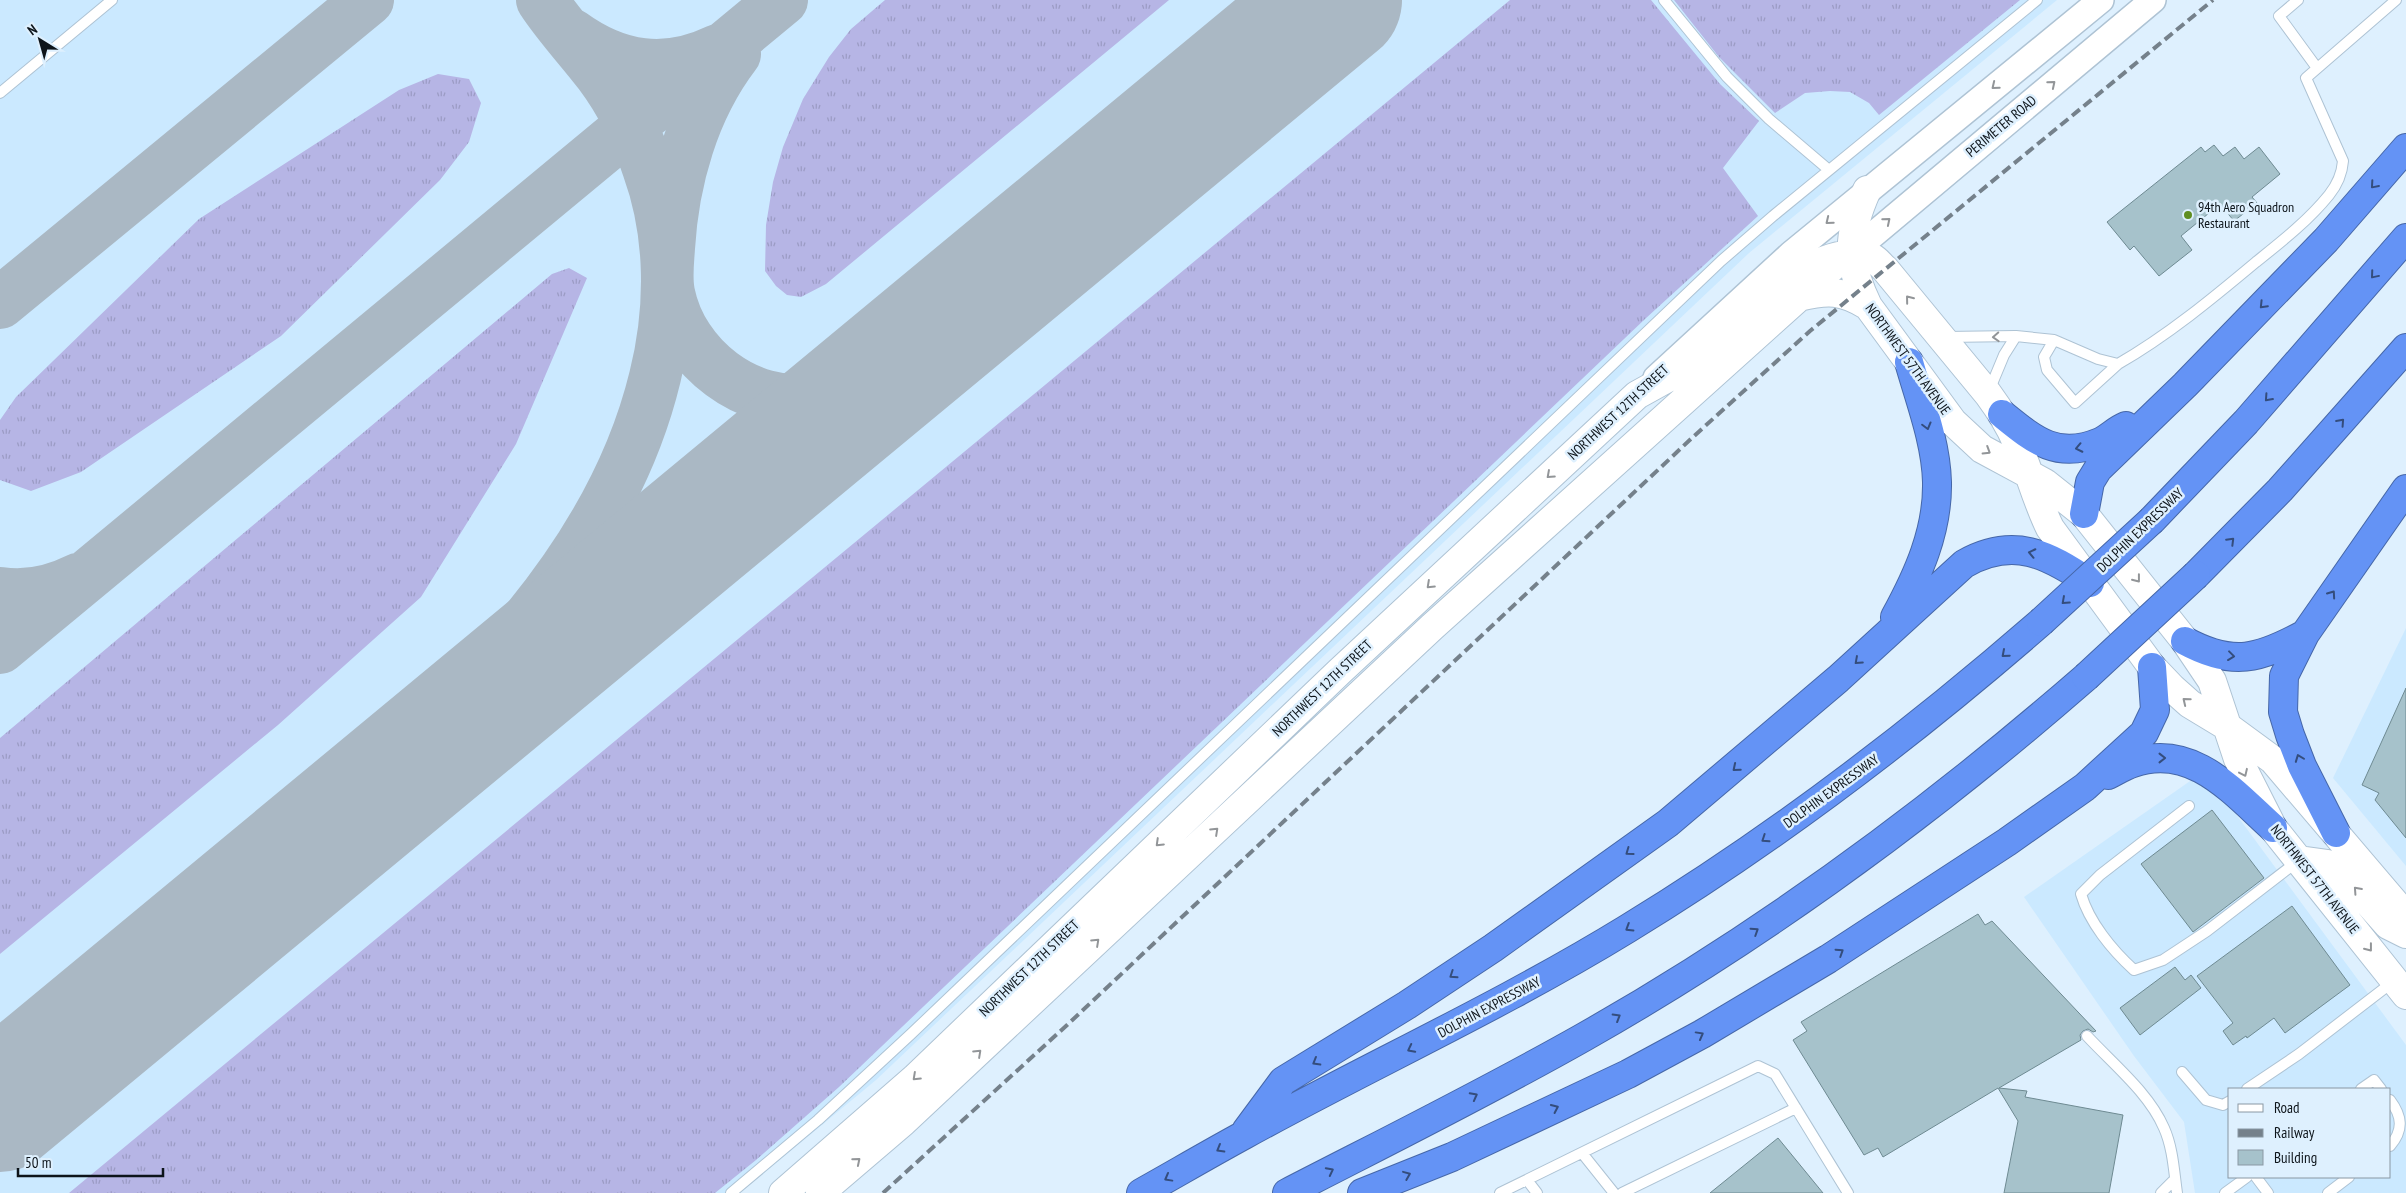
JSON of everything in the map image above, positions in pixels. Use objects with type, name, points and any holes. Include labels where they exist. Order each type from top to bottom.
[{"type":"highway","points":[[2084,514],[2090,482],[2098,469],[2155,415],[2326,240],[2406,148]]},
{"type":"highway","name":"DOLPHIN EXPRESSWAY","points":[[1141,1193],[1244,1135],[1547,976],[1708,878],[1858,772],[1931,715],[2041,622],[2152,520],[2246,422],[2406,238]]},
{"type":"highway","points":[[1287,1193],[1586,1036],[1710,961],[1893,835],[2017,737],[2086,677],[2196,575],[2280,490],[2406,348]]},
{"type":"highway","points":[[1884,638],[1922,562],[1931,535],[1936,506],[1937,482],[1934,453],[1909,362]]},
{"type":"highway","points":[[1995,404],[2034,440],[2068,450],[2102,442],[2120,428],[2155,415]]},
{"type":"highway","points":[[2336,833],[2302,766],[2283,712],[2284,676],[2304,634],[2406,489]]},
{"type":"highway","points":[[1244,1135],[1283,1081],[1407,1005],[1494,948],[1668,823],[1759,749],[1964,564],[1990,552],[2017,550],[2034,552],[2052,558],[2090,583]]},
{"type":"highway","points":[[2185,640],[2199,648],[2216,653],[2250,657],[2275,650],[2304,634]]},
{"type":"highway","points":[[1362,1193],[1452,1157],[1628,1074],[1702,1034],[1828,960],[2007,842],[2085,787],[2137,740],[2151,721],[2155,710],[2152,667]]},
{"type":"highway","points":[[2085,787],[2132,763],[2153,758],[2188,761],[2217,777],[2273,828]]},
{"type":"main road","points":[[1850,253],[1853,225],[1867,190]]},
{"type":"main road","points":[[1637,395],[1693,364],[1790,276],[1806,267],[1850,253],[1873,257],[1995,404],[2015,438],[2050,528],[2152,667],[2190,704],[2228,727],[2273,760],[2406,916]]},
{"type":"main road","name":"NORTHWEST 57TH AVENUE","points":[[1850,253],[1860,289],[1868,306],[1953,422],[1982,449],[2028,473],[2058,493],[2084,514],[2185,640],[2212,681],[2244,774],[2273,828],[2400,988]]},
{"type":"main road","points":[[1800,296],[1823,291],[1844,293],[1868,306]]},
{"type":"main road","name":"NORTHWEST 12TH STREET","points":[[820,1193],[903,1122],[1432,627],[1800,296]]},
{"type":"main road","name":"NORTHWEST 12TH STREET","points":[[783,1193],[915,1078],[1339,672],[1637,395]]},
{"type":"main road","points":[[2299,860],[2328,864],[2341,872],[2388,925],[2406,934]]},
{"type":"street","points":[[1867,190],[2101,0]]},
{"type":"street","name":"PERIMETER ROAD","points":[[1850,253],[2153,0]]},
{"type":"street","name":"NORTHWEST 12TH STREET","points":[[1637,395],[1791,254],[1867,190]]},
{"type":"street","name":"NORTHWEST 12TH STREET","points":[[1800,296],[1850,253]]},
{"type":"lane","points":[[0,93],[112,0]]},
{"type":"lane","points":[[1664,0],[1726,77],[1769,119],[1829,170]]},
{"type":"lane","points":[[731,1193],[818,1120],[904,1040],[1686,294],[1745,240],[2037,0]]},
{"type":"lane","points":[[2298,0],[2279,16],[2318,68]]},
{"type":"lane","points":[[2054,340],[2044,357],[2047,370],[2075,403],[2118,364],[2152,342],[2229,285],[2297,228],[2329,195],[2339,180],[2343,161],[2306,78],[2396,0]]},
{"type":"lane","points":[[1940,337],[2016,336],[2054,340],[2098,359],[2118,364]]},
{"type":"lane","points":[[1995,404],[1996,372],[2016,336]]},
{"type":"lane","points":[[2190,806],[2100,875],[2081,894],[2085,906],[2116,953],[2134,970],[2163,960],[2207,931],[2299,860]]},
{"type":"lane","points":[[2248,1088],[2400,988]]},
{"type":"lane","points":[[2087,1036],[2134,1087],[2158,1117],[2168,1137],[2177,1193]]},
{"type":"lane","points":[[1500,1193],[1758,1066],[1775,1074],[1848,1193]]},
{"type":"lane","points":[[2182,1072],[2206,1100],[2223,1105],[2228,1102]]},
{"type":"lane","points":[[2362,1088],[2374,1080],[2380,1088]]},
{"type":"lane","points":[[2391,1101],[2398,1110],[2401,1122],[2400,1131],[2391,1144]]},
{"type":"lane","points":[[1622,1193],[1796,1108]]},
{"type":"lane","points":[[1582,1153],[1614,1193]]},
{"type":"lane","points":[[2225,1193],[2246,1178]]},
{"type":"lane","points":[[2257,1178],[2268,1193]]},
{"type":"lane","points":[[2328,1193],[2348,1178]]},
{"type":"lane","points":[[2161,1193],[2175,1179]]},
{"type":"lane","points":[[1527,1180],[1537,1193]]},
{"type":"shaded area","points":[[0,0],[2057,0],[1749,253],[876,1080],[740,1193],[0,1193]]},
{"type":"shaded area","points":[[2406,628],[2406,866],[2333,778]]},
{"type":"shaded area","points":[[2193,779],[2230,806],[2406,1045],[2406,1193],[2195,1193],[2184,1122],[2134,1056],[2024,897]]},
{"type":"green space","points":[[885,0],[1169,0],[826,284],[801,297],[787,295],[776,286],[765,271],[766,225],[773,182],[783,147],[803,99],[829,57],[851,29]]},
{"type":"green space","points":[[1510,0],[1651,0],[1720,84],[1759,121],[1723,168],[1758,216],[1645,319],[839,1087],[756,1160],[715,1193],[69,1193]]},
{"type":"green space","points":[[1674,0],[2020,0],[1879,115],[1869,103],[1850,92],[1830,91],[1805,93],[1775,113],[1719,57]]},
{"type":"green space","points":[[438,74],[469,79],[481,103],[469,142],[440,180],[281,336],[81,472],[31,491],[0,480],[0,420],[16,397],[199,219],[399,90]]},
{"type":"green space","points":[[569,268],[587,278],[516,444],[421,597],[278,725],[0,954],[0,738],[552,274]]},
{"type":"building","points":[[2214,145],[2223,156],[2235,147],[2244,159],[2259,147],[2280,174],[2252,197],[2257,203],[2234,221],[2220,204],[2181,236],[2192,250],[2159,276],[2134,246],[2130,250],[2107,222],[2201,147],[2205,152]]},
{"type":"building","points":[[2406,688],[2406,838],[2375,800],[2379,793],[2362,785]]},
{"type":"building","points":[[2212,810],[2264,878],[2193,932],[2141,864]]},
{"type":"building","points":[[2292,906],[2350,985],[2285,1033],[2274,1018],[2247,1038],[2246,1036],[2233,1045],[2223,1031],[2233,1023],[2197,976]]},
{"type":"building","points":[[1978,914],[1985,925],[1992,921],[2096,1031],[2093,1032],[2088,1029],[2083,1031],[2080,1035],[2081,1040],[1999,1088],[2027,1091],[2025,1097],[2123,1115],[2109,1193],[2004,1193],[2018,1121],[1998,1088],[1883,1157],[1878,1148],[1864,1155],[1793,1040],[1807,1031],[1801,1022]]},
{"type":"building","points":[[2175,967],[2185,980],[2191,975],[2201,988],[2140,1035],[2120,1008]]},
{"type":"building","points":[[1778,1138],[1823,1193],[1710,1193]]},
{"type":"taxiway","points":[[0,303],[368,0]]},
{"type":"taxiway","points":[[181,955],[380,772],[480,674],[526,621],[568,566],[604,507],[634,444],[661,351],[667,298],[667,272],[662,219],[644,156],[622,107],[600,74],[542,0]]},
{"type":"taxiway","points":[[0,648],[782,0]]},
{"type":"taxiway","points":[[1251,71],[1328,0]]},
{"type":"taxiway","points":[[571,34],[606,54],[624,61],[643,64],[680,63],[718,50]]},
{"type":"taxiway","points":[[735,54],[720,75],[697,122],[688,146],[675,197],[667,271],[669,293],[676,317],[688,338],[703,358],[722,374],[743,387],[765,396],[789,400],[824,397],[854,387],[891,369]]},
{"type":"taxiway","points":[[0,593],[40,592],[78,579]]},
{"type":"runway","points":[[0,1107],[1337,0]]},
{"type":"railway","points":[[883,1193],[1066,1026],[1693,437],[1810,331],[2213,0]]},
{"type":"place","name":"94th Aero Squadron Restaurant","points":[[2188,215]]}]
